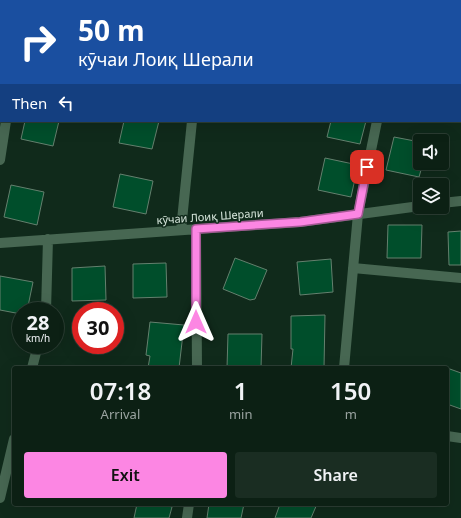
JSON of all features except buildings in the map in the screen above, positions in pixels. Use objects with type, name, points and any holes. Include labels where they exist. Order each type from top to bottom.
[{"type":"street","points":[[0,160],[6,122]]},
{"type":"street","points":[[181,230],[192,122]]},
{"type":"street","points":[[344,366],[358,214],[377,122]]},
{"type":"street","points":[[449,202],[461,201]]},
{"type":"street","name":"кӯчаи Лоиқ Шерали","points":[[0,243],[300,222],[413,207]]},
{"type":"street","points":[[196,229],[196,366]]},
{"type":"street","points":[[46,302],[48,239]]},
{"type":"street","points":[[353,268],[461,278]]},
{"type":"street","points":[[33,366],[36,354]]},
{"type":"street","points":[[449,436],[461,438]]},
{"type":"street","points":[[0,498],[12,447]]},
{"type":"street","points":[[187,518],[190,506]]},
{"type":"route","points":[[196,322],[196,229],[300,222],[358,214],[367,167]]}]
